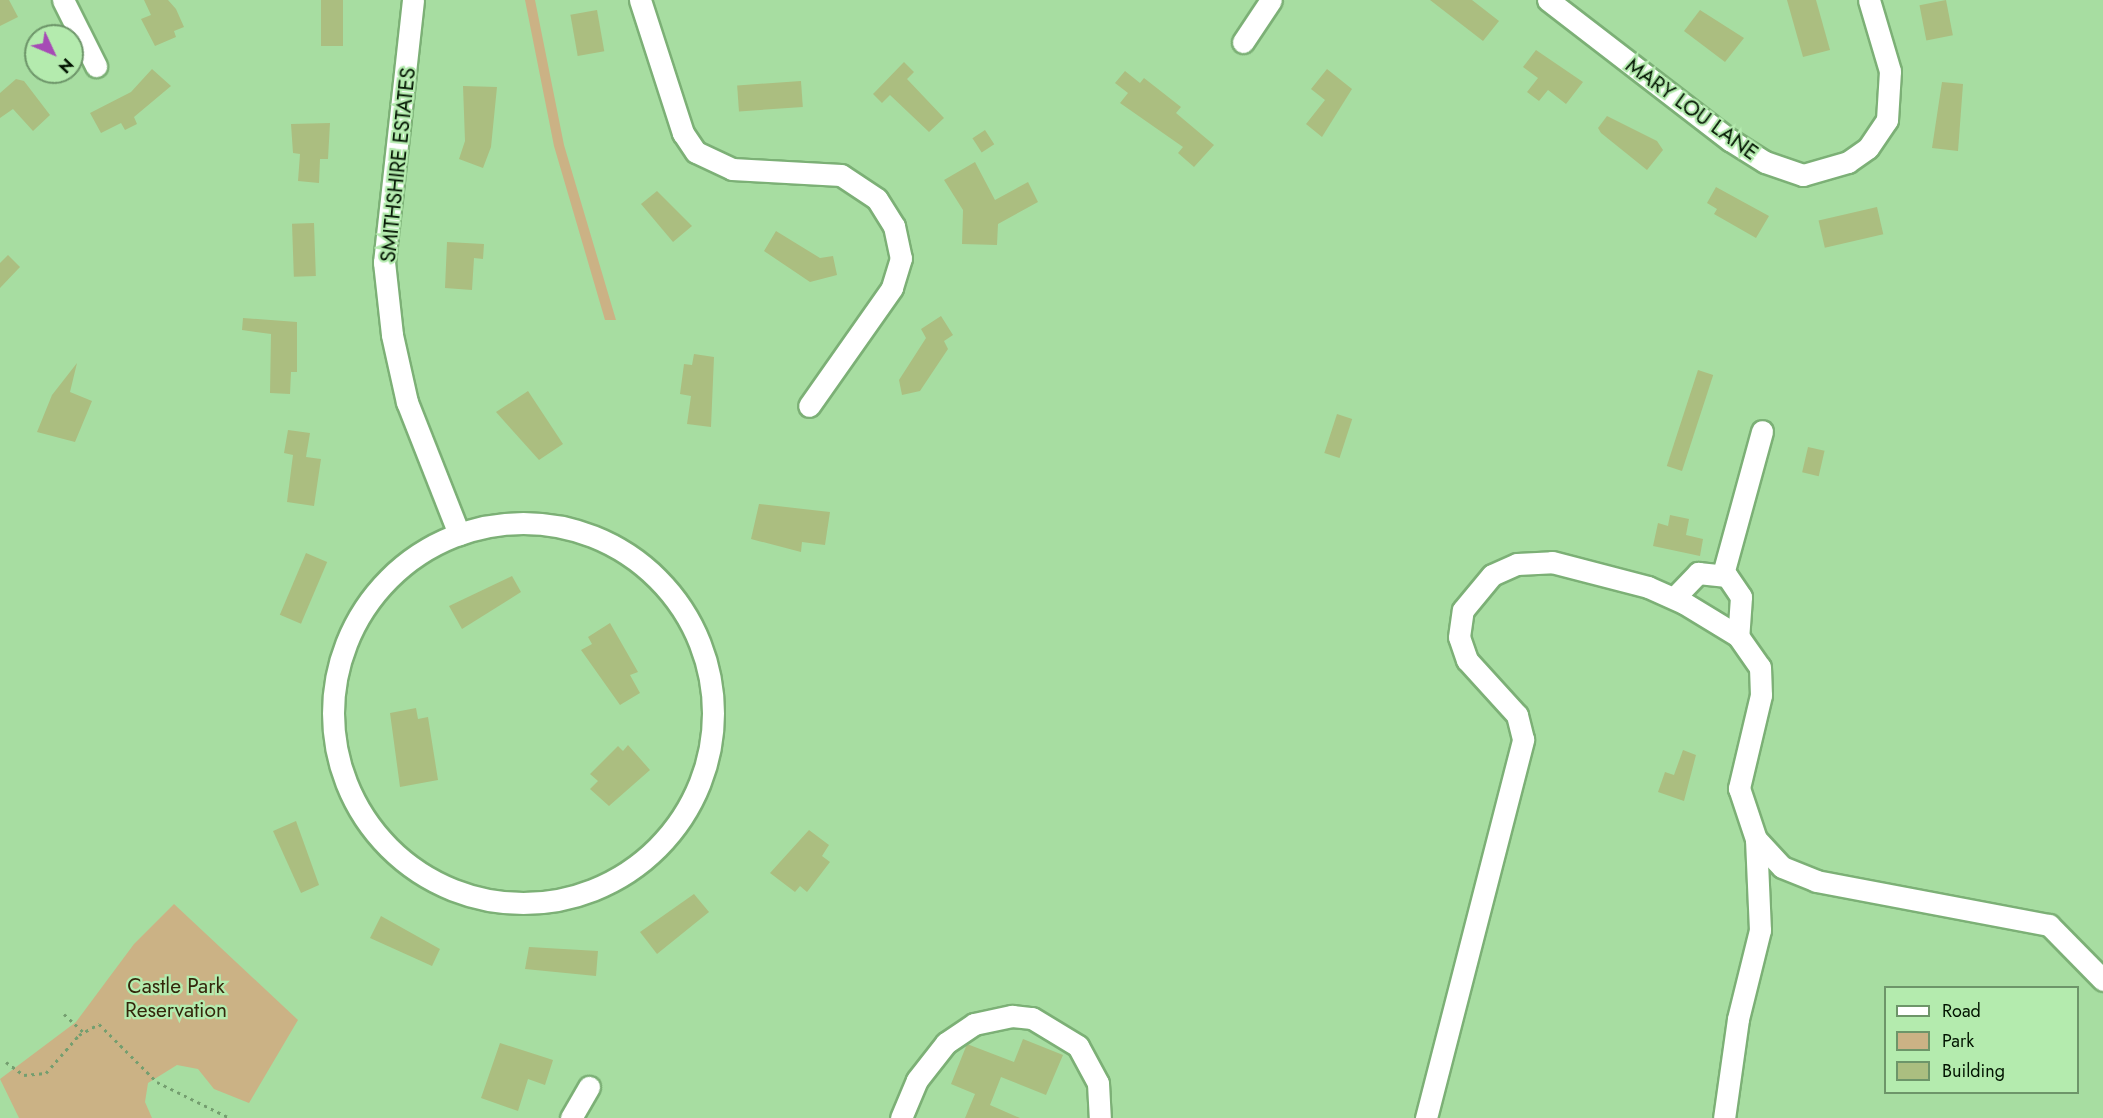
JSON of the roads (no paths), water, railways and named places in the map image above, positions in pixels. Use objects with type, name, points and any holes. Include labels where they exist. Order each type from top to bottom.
[{"type":"street","points":[[63,0],[96,66]]},
{"type":"street","name":"SMITHSHIRE ESTATES","points":[[413,0],[384,262],[392,335],[407,402],[459,534]]},
{"type":"street","points":[[639,0],[683,133],[704,158],[732,168],[841,175],[877,199],[894,226],[901,258],[892,288],[809,406]]},
{"type":"street","points":[[1243,42],[1270,0]]},
{"type":"street","name":"MARY LOU LANE","points":[[1548,0],[1730,140],[1765,162],[1803,175],[1848,162],[1868,148],[1887,120],[1890,71],[1869,0]]},
{"type":"street","points":[[1723,574],[1762,431]]},
{"type":"street","points":[[547,524],[605,541],[660,582],[702,649],[713,708],[708,753],[694,795],[645,857],[585,892],[556,900],[497,901],[440,884],[415,869],[372,828],[344,776],[333,708],[351,632],[385,583],[415,557],[459,534],[498,525],[547,524]]},
{"type":"street","points":[[1426,1118],[1522,739],[1517,715],[1467,660],[1459,637],[1463,610],[1492,574],[1517,564],[1540,562],[1608,575],[1674,598],[1738,636],[1760,667],[1761,695],[1739,788],[1756,839],[1760,930],[1738,1019],[1724,1118]]},
{"type":"street","points":[[1674,598],[1698,573],[1723,574],[1741,597],[1738,636]]},
{"type":"street","points":[[1756,839],[1782,867],[1816,881],[2049,925],[2103,980]]},
{"type":"street","points":[[901,1118],[917,1080],[946,1043],[974,1024],[1012,1016],[1032,1018],[1078,1046],[1098,1083],[1100,1118]]},
{"type":"street","points":[[571,1118],[590,1087]]},
{"type":"park label","name":"Castle Park Reservation","points":[[176,998]]}]
